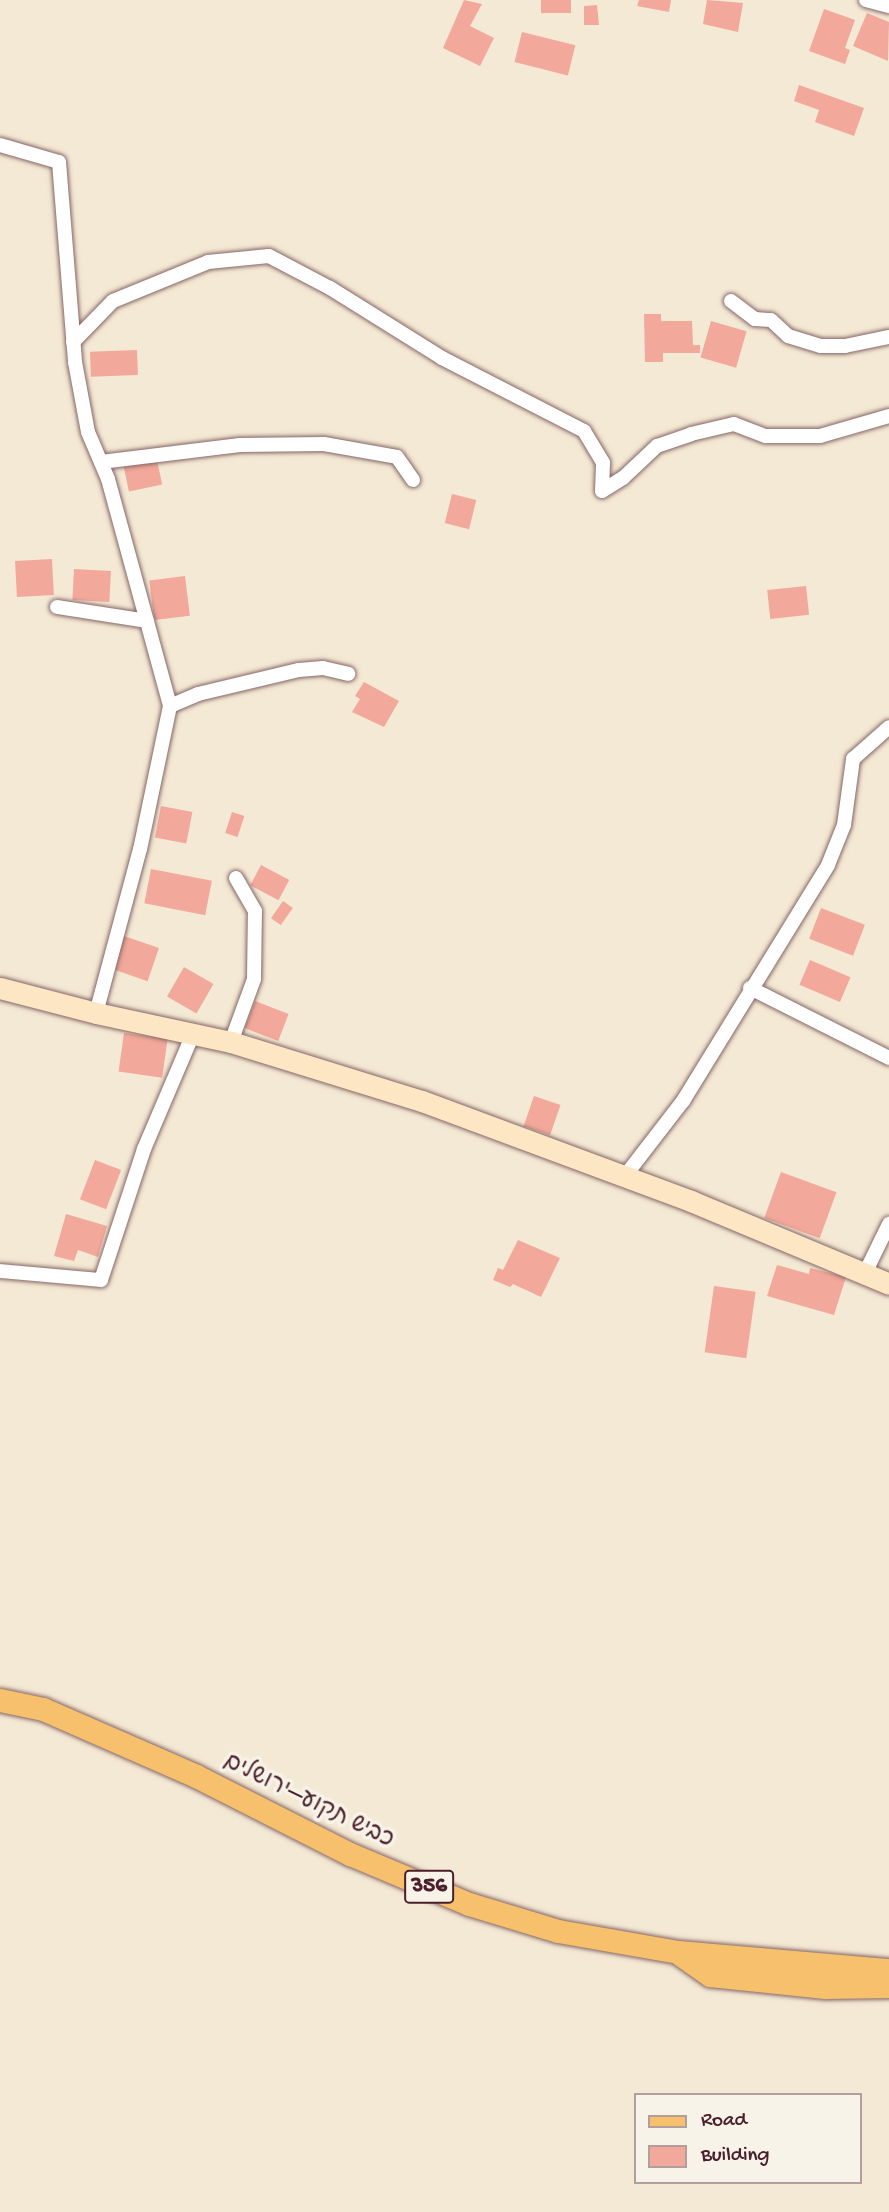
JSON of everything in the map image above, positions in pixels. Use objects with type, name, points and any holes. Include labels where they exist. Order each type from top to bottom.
[{"type":"main road","name":"כביש תקוע–ירושלים","points":[[0,1700],[43,1709],[196,1776],[350,1854],[468,1904],[558,1931],[678,1952],[889,1970]]},
{"type":"main road","points":[[678,1952],[710,1975],[825,1987],[889,1986]]},
{"type":"street","points":[[866,0],[889,6]]},
{"type":"street","points":[[0,145],[59,162],[73,342],[88,432],[101,462],[170,705],[139,849],[96,1013]]},
{"type":"street","points":[[73,342],[113,301],[208,262],[269,256],[330,288],[442,358],[584,431],[603,463],[602,491],[623,478],[657,446],[691,434],[734,424],[766,436],[820,436],[889,416]]},
{"type":"street","points":[[731,301],[755,319],[771,320],[788,336],[821,346],[845,346],[889,337]]},
{"type":"street","points":[[101,462],[240,445],[324,444],[397,457],[413,480]]},
{"type":"street","points":[[57,607],[147,621]]},
{"type":"street","points":[[170,705],[198,694],[299,670],[323,668],[348,674]]},
{"type":"street","points":[[625,1176],[683,1101],[828,865],[844,825],[853,759],[889,727]]},
{"type":"street","points":[[231,1042],[254,979],[255,911],[236,878]]},
{"type":"street","points":[[0,988],[96,1013],[231,1042],[422,1101],[625,1176],[889,1284]]},
{"type":"street","points":[[750,988],[889,1058]]},
{"type":"street","points":[[0,1271],[101,1280],[144,1149],[193,1034]]},
{"type":"street","points":[[865,1273],[889,1224]]},
{"type":"building","points":[[464,0],[482,4],[470,26],[494,38],[480,66],[443,48]]},
{"type":"building","points":[[541,0],[571,0],[571,13],[541,13]]},
{"type":"building","points":[[639,0],[671,0],[669,12],[637,6]]},
{"type":"building","points":[[707,0],[743,3],[738,32],[703,24]]},
{"type":"building","points":[[597,5],[599,25],[584,25],[584,6]]},
{"type":"building","points":[[824,9],[855,20],[845,48],[850,50],[845,64],[809,51]]},
{"type":"building","points":[[867,13],[889,22],[888,61],[853,46]]},
{"type":"building","points":[[522,32],[575,45],[568,75],[515,62]]},
{"type":"building","points":[[799,85],[864,108],[854,136],[815,122],[819,110],[794,101]]},
{"type":"building","points":[[644,314],[661,314],[661,321],[692,321],[693,345],[700,345],[700,353],[663,353],[663,362],[645,362]]},
{"type":"building","points":[[711,321],[747,331],[736,368],[701,358]]},
{"type":"building","points":[[137,350],[138,375],[91,377],[90,352]]},
{"type":"building","points":[[157,460],[162,484],[129,492],[124,467]]},
{"type":"building","points":[[452,494],[476,500],[469,529],[445,523]]},
{"type":"building","points":[[52,559],[54,595],[17,597],[15,561]]},
{"type":"building","points":[[74,569],[111,571],[109,602],[72,600]]},
{"type":"building","points":[[185,576],[190,616],[154,620],[149,580]]},
{"type":"building","points":[[806,586],[809,615],[770,619],[767,590]]},
{"type":"building","points":[[364,682],[399,701],[384,727],[352,712],[360,699],[355,696]]},
{"type":"building","points":[[161,806],[192,812],[186,844],[155,837]]},
{"type":"building","points":[[232,812],[244,816],[238,837],[225,833]]},
{"type":"building","points":[[261,865],[289,880],[278,900],[250,885]]},
{"type":"building","points":[[151,869],[212,881],[205,915],[144,903]]},
{"type":"building","points":[[283,901],[293,908],[281,925],[271,918]]},
{"type":"building","points":[[821,908],[865,925],[853,956],[809,939]]},
{"type":"building","points":[[124,936],[159,948],[148,981],[113,969]]},
{"type":"building","points":[[810,960],[851,977],[840,1002],[799,985]]},
{"type":"building","points":[[184,967],[213,984],[196,1013],[167,996]]},
{"type":"building","points":[[255,1001],[289,1014],[278,1041],[245,1028]]},
{"type":"building","points":[[124,1033],[168,1039],[162,1078],[119,1072]]},
{"type":"building","points":[[534,1096],[560,1105],[550,1135],[524,1126]]},
{"type":"building","points":[[95,1160],[121,1170],[106,1209],[80,1199]]},
{"type":"building","points":[[781,1172],[836,1192],[820,1238],[764,1218]]},
{"type":"building","points":[[66,1214],[107,1226],[98,1257],[78,1250],[74,1261],[54,1256]]},
{"type":"building","points":[[518,1240],[560,1258],[541,1297],[513,1284],[510,1287],[493,1280],[498,1268],[503,1270]]},
{"type":"building","points":[[777,1265],[809,1274],[810,1268],[846,1277],[834,1315],[767,1296]]},
{"type":"building","points":[[714,1286],[756,1292],[746,1358],[705,1352]]}]
